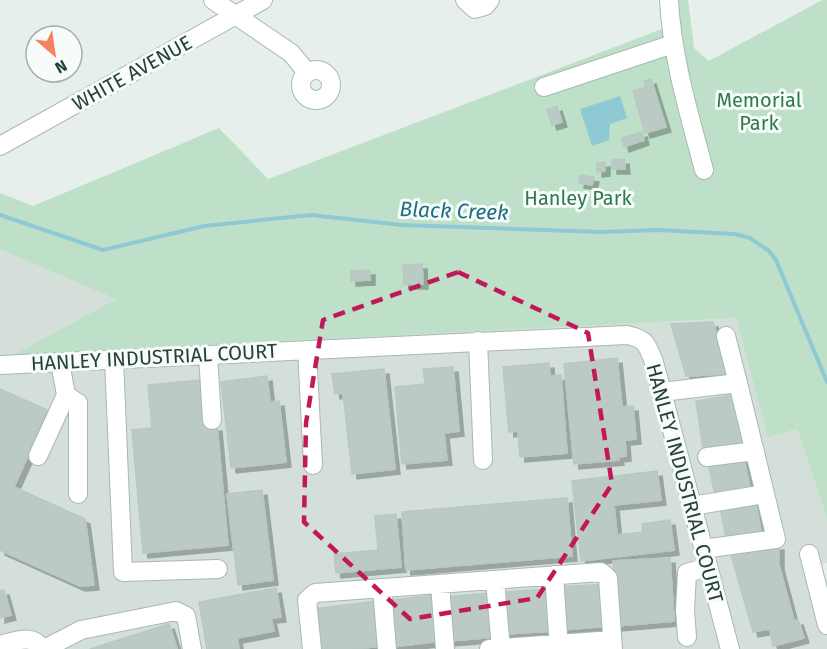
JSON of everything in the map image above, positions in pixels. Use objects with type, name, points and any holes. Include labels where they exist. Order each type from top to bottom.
[{"type":"street","points":[[213,0],[291,53],[306,71]]},
{"type":"street","name":"WHITE AVENUE","points":[[0,146],[263,0]]},
{"type":"street","points":[[465,0],[475,9],[485,6],[490,0]]},
{"type":"street","points":[[669,0],[678,70],[704,170]]},
{"type":"street","points":[[544,87],[674,44]]},
{"type":"street","name":"HANLEY INDUSTRIAL COURT","points":[[0,365],[478,341],[627,335],[639,337],[646,343],[662,392],[731,649]]},
{"type":"street","points":[[704,549],[777,539],[726,336]]},
{"type":"street","points":[[478,341],[483,460]]},
{"type":"street","points":[[307,350],[313,465]]},
{"type":"street","points":[[208,355],[212,420]]},
{"type":"street","points":[[114,359],[123,572],[218,569]]},
{"type":"street","points":[[38,456],[66,395],[60,362]]},
{"type":"street","points":[[662,392],[738,383]]},
{"type":"street","points":[[66,395],[78,404],[78,494]]},
{"type":"street","points":[[707,457],[755,451]]},
{"type":"street","points":[[692,506],[765,494]]},
{"type":"street","points":[[808,554],[827,625]]},
{"type":"street","points":[[687,637],[685,610],[687,573],[708,567]]},
{"type":"street","points":[[312,649],[307,600],[315,593],[601,572],[608,578],[612,645],[497,649],[495,580]]},
{"type":"street","points":[[554,575],[559,646]]},
{"type":"street","points":[[440,584],[445,649]]},
{"type":"street","points":[[382,588],[387,649]]},
{"type":"street","points":[[53,649],[52,645],[81,630],[176,610],[186,616],[192,649]]},
{"type":"street","points":[[0,645],[29,639],[37,641],[43,649]]},
{"type":"highlighted area","points":[[458,272],[588,333],[612,484],[537,598],[410,619],[304,522],[306,423],[323,320]]},
{"type":"shaded area","points":[[0,243],[116,299],[15,354],[736,318],[768,438],[797,429],[827,519],[827,563],[814,567],[827,609],[827,649],[0,649]]},
{"type":"green space","name":"Hanley Park","points":[[677,0],[688,0],[694,48],[709,61],[822,0],[827,0],[827,519],[797,429],[768,438],[736,318],[13,355],[116,299],[0,249],[0,193],[33,206],[219,128],[268,179],[670,26],[687,72]]},
{"type":"water","points":[[620,96],[627,118],[610,124],[609,140],[592,146],[580,109]]},
{"type":"building","points":[[651,79],[666,127],[645,133],[633,91],[646,87],[644,81]]},
{"type":"building","points":[[557,106],[562,122],[552,125],[547,110]]},
{"type":"building","points":[[642,132],[644,140],[624,147],[622,138]]},
{"type":"building","points":[[624,159],[625,169],[612,169],[612,160]]},
{"type":"building","points":[[605,162],[605,171],[597,172],[597,163]]},
{"type":"building","points":[[580,175],[594,177],[592,185],[579,183]]},
{"type":"building","points":[[422,264],[423,284],[404,284],[403,265]]},
{"type":"building","points":[[370,270],[370,280],[351,281],[351,271]]},
{"type":"building","points":[[713,322],[728,374],[686,376],[671,324]]},
{"type":"building","points":[[617,358],[622,407],[633,406],[636,439],[625,440],[626,456],[618,457],[619,460],[574,464],[564,364]]},
{"type":"building","points":[[549,363],[550,376],[561,375],[567,453],[520,457],[518,431],[509,432],[503,367]]},
{"type":"building","points":[[453,367],[459,431],[444,433],[447,460],[402,464],[395,387],[425,384],[423,369]]},
{"type":"building","points":[[384,369],[395,469],[352,474],[343,393],[335,394],[332,374]]},
{"type":"building","points":[[267,376],[270,402],[279,401],[286,462],[231,468],[221,382]]},
{"type":"building","points":[[200,380],[204,427],[217,426],[228,545],[143,553],[132,430],[152,428],[148,385]]},
{"type":"building","points":[[0,389],[47,410],[37,432],[39,441],[34,442],[14,487],[85,519],[94,585],[80,586],[0,550]]},
{"type":"building","points":[[737,394],[746,448],[704,455],[696,401]]},
{"type":"building","points":[[743,455],[751,492],[716,499],[708,462]]},
{"type":"building","points":[[657,471],[661,500],[614,505],[617,535],[643,532],[642,524],[670,520],[674,550],[581,561],[572,481]]},
{"type":"building","points":[[262,490],[273,580],[238,585],[227,494]]},
{"type":"building","points":[[567,498],[572,556],[406,570],[402,512]]},
{"type":"building","points":[[755,499],[762,536],[727,543],[720,507]]},
{"type":"building","points":[[396,514],[401,567],[336,573],[334,554],[378,550],[375,516]]},
{"type":"building","points":[[779,545],[779,565],[794,621],[798,620],[804,638],[773,646],[770,629],[753,632],[729,548]]},
{"type":"building","points":[[670,558],[674,621],[616,626],[613,561]]},
{"type":"building","points":[[605,584],[608,626],[562,630],[559,587]]},
{"type":"building","points":[[276,588],[281,617],[271,618],[274,631],[237,638],[239,649],[207,649],[199,602]]},
{"type":"building","points":[[550,589],[554,631],[505,634],[503,592]]},
{"type":"building","points":[[4,590],[11,615],[0,618],[0,591]]},
{"type":"building","points":[[492,593],[496,637],[449,641],[446,597]]},
{"type":"building","points":[[433,595],[439,641],[393,647],[387,601]]},
{"type":"building","points":[[376,601],[381,646],[318,649],[313,609]]},
{"type":"building","points":[[169,624],[177,649],[90,649]]},
{"type":"waterway","name":"Black Creek","points":[[0,215],[103,250],[204,226],[311,215],[402,225],[601,232],[658,230],[735,234],[750,238],[769,251],[776,260],[827,382]]},
{"type":"park label","name":"Memorial Park","points":[[759,112]]}]
